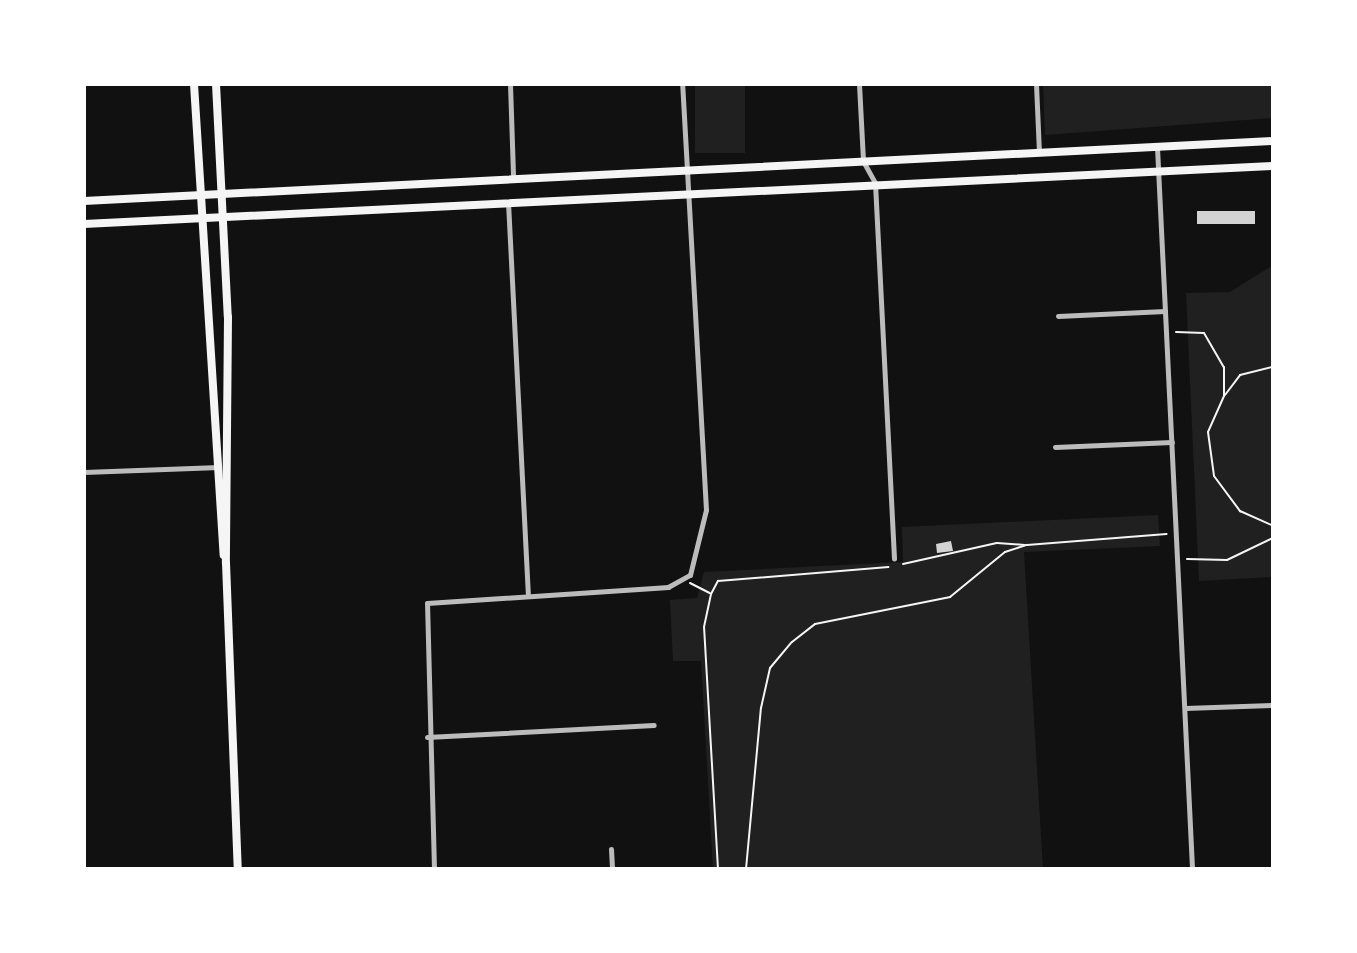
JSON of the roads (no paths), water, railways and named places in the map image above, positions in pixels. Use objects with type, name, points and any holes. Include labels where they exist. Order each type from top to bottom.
[{"type":"main road","points":[[194,84],[214,467],[226,563]]},
{"type":"main road","points":[[216,84],[230,466],[226,563],[238,869]]},
{"type":"main road","points":[[84,201],[221,189],[1273,141]]},
{"type":"main road","points":[[84,224],[223,214],[689,191],[1273,166]]},
{"type":"street","points":[[510,84],[513,175]]},
{"type":"street","points":[[434,869],[423,617],[430,601],[686,581],[706,510],[682,84]]},
{"type":"street","points":[[859,84],[863,161],[875,183],[894,559]]},
{"type":"street","points":[[1036,84],[1039,153]]},
{"type":"street","points":[[1157,147],[1192,869]]},
{"type":"street","points":[[508,202],[528,593]]},
{"type":"street","points":[[1058,316],[1165,311]]},
{"type":"street","points":[[1055,447],[1172,442]]},
{"type":"street","points":[[84,472],[230,466]]},
{"type":"street","points":[[1185,708],[1273,705]]},
{"type":"street","points":[[427,737],[654,725]]},
{"type":"street","points":[[611,849],[612,869]]}]
